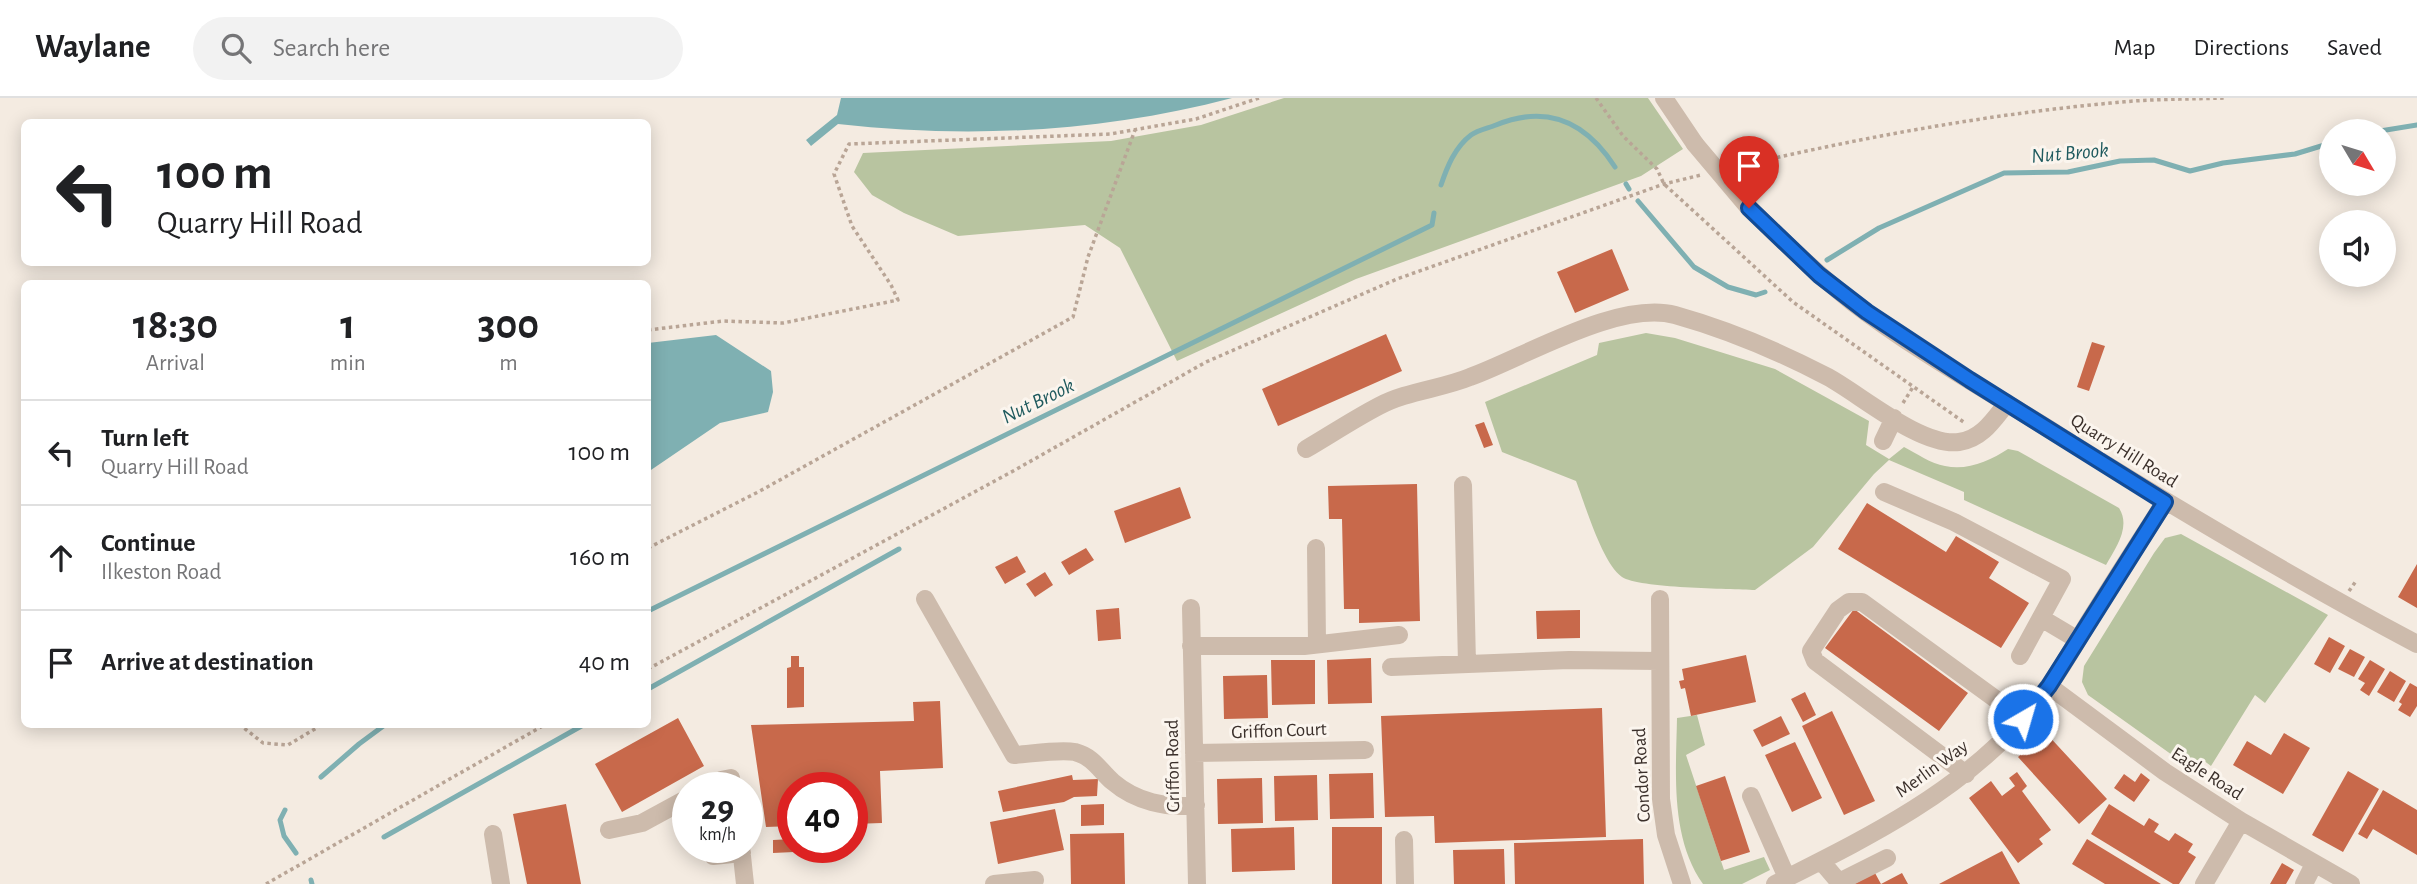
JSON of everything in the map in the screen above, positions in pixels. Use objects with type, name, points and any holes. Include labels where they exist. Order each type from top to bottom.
[{"type":"street","name":"Quarry Hill Road","points":[[1664,98],[1695,144],[1749,208],[1819,275],[1867,312],[2165,502],[2291,576],[2417,644]]},
{"type":"street","points":[[1306,449],[1381,404],[1469,378],[1562,337],[1626,314],[1648,312],[1673,314],[1781,354],[1830,378],[1913,430],[1942,440],[1959,442],[1981,434],[2007,403]]},
{"type":"street","points":[[1883,441],[1894,418]]},
{"type":"street","points":[[1463,485],[1467,664]]},
{"type":"street","points":[[1884,492],[1954,522],[2062,579],[2021,656]]},
{"type":"street","name":"Merlin Way","points":[[1789,880],[1907,814],[1966,774],[2023,719],[2049,686],[2165,502]]},
{"type":"street","points":[[1316,548],[1317,644]]},
{"type":"street","points":[[925,599],[1014,755],[1074,752],[1093,760],[1113,783],[1136,797],[1181,807],[1195,806]]},
{"type":"street","name":"Condor Road","points":[[1661,599],[1661,799],[1666,835],[1682,884]]},
{"type":"street","points":[[1966,774],[1815,661],[1811,651],[1838,611],[1849,602],[1862,602],[2023,719]]},
{"type":"street","name":"Griffon Road","points":[[1191,608],[1198,884]]},
{"type":"street","points":[[2041,618],[2078,640]]},
{"type":"street","points":[[1191,646],[1317,644],[1399,635]]},
{"type":"street","points":[[1391,667],[1569,660],[1659,661]]},
{"type":"street","name":"Eagle Road","points":[[2049,686],[2120,740],[2241,821],[2351,884]]},
{"type":"street","name":"Griffon Court","points":[[1194,753],[1365,750]]},
{"type":"street","points":[[1751,796],[1789,880]]},
{"type":"street","points":[[609,830],[642,823],[672,807]]},
{"type":"street","points":[[2204,884],[2241,821]]},
{"type":"street","points":[[493,834],[501,884]]},
{"type":"street","points":[[1404,840],[1405,884]]},
{"type":"street","points":[[1821,860],[1839,883],[1887,858]]},
{"type":"street","points":[[743,863],[745,884]]},
{"type":"street","points":[[2304,884],[2314,864]]},
{"type":"street","points":[[994,884],[1035,880]]},
{"type":"path","points":[[651,330],[723,321],[783,323],[898,300],[852,226],[834,174],[849,144],[1110,134],[1196,119],[1259,98]]},
{"type":"path","points":[[1596,98],[1623,136],[1657,169],[1664,184],[1793,302],[1981,434]]},
{"type":"path","points":[[1726,169],[1870,137],[1998,118],[2135,101],[2225,98]]},
{"type":"path","points":[[651,546],[760,491],[1073,317],[1088,257],[1135,130]]},
{"type":"path","points":[[651,668],[1003,477],[1206,362],[1397,279],[1664,184],[1702,175]]},
{"type":"path","points":[[244,728],[262,743],[288,745],[316,728]]},
{"type":"path","points":[[266,884],[539,728]]},
{"type":"green space","points":[[1284,98],[1648,98],[1683,149],[1641,176],[1356,279],[1177,361],[1120,248],[1085,225],[958,236],[904,213],[872,195],[854,172],[863,153],[1111,141],[1201,125]]},
{"type":"green space","points":[[1646,333],[1675,338],[1775,369],[1869,421],[1866,445],[1889,459],[1904,447],[1934,463],[1962,467],[1986,461],[2008,449],[2018,451],[2119,508],[2123,530],[2118,544],[2106,565],[1964,500],[1964,492],[1889,460],[1813,547],[1755,590],[1665,586],[1622,577],[1601,547],[1576,481],[1502,452],[1485,402],[1597,355],[1599,343]]},
{"type":"green space","points":[[2181,534],[2328,615],[2265,703],[2255,695],[2211,766],[2203,760],[2196,772],[2088,695],[2082,682],[2084,666],[2154,553],[2165,538]]},
{"type":"green space","points":[[1697,715],[1705,745],[1686,755],[1724,870],[1764,857],[1770,870],[1742,884],[1703,884],[1692,866],[1685,846],[1677,804],[1677,718]]},
{"type":"water","points":[[841,98],[1232,98],[1135,119],[1036,129],[937,131],[838,124],[811,146],[806,140],[837,115]]},
{"type":"water","points":[[716,335],[771,371],[773,392],[768,412],[720,423],[651,470],[651,343]]},
{"type":"building","points":[[1612,249],[1629,290],[1575,313],[1557,272]]},
{"type":"building","points":[[1386,334],[1402,371],[1278,426],[1262,389]]},
{"type":"building","points":[[2092,342],[2105,346],[2089,391],[2077,387]]},
{"type":"building","points":[[1484,422],[1493,445],[1484,448],[1475,425]]},
{"type":"building","points":[[1417,484],[1420,621],[1359,623],[1359,609],[1344,609],[1342,519],[1329,519],[1328,486]]},
{"type":"building","points":[[1180,487],[1191,518],[1125,543],[1114,511]]},
{"type":"building","points":[[1867,503],[1946,552],[1956,536],[1999,562],[1989,578],[2029,603],[2001,648],[1838,549]]},
{"type":"building","points":[[1086,548],[1094,560],[1069,575],[1061,562]]},
{"type":"building","points":[[1017,556],[1026,572],[1005,584],[995,567]]},
{"type":"building","points":[[2417,564],[2417,608],[2398,597]]},
{"type":"building","points":[[1045,572],[1053,585],[1035,597],[1026,584]]},
{"type":"building","points":[[1119,608],[1121,639],[1098,641],[1096,610]]},
{"type":"building","points":[[1854,609],[1968,693],[1939,731],[1825,648]]},
{"type":"building","points":[[1580,610],[1580,638],[1537,639],[1536,611]]},
{"type":"building","points":[[2329,637],[2345,646],[2330,673],[2314,664]]},
{"type":"building","points":[[2350,649],[2365,657],[2354,677],[2338,669]]},
{"type":"building","points":[[1746,655],[1756,702],[1691,716],[1685,688],[1681,689],[1679,681],[1684,680],[1682,669]]},
{"type":"building","points":[[791,656],[799,656],[799,667],[804,667],[804,707],[787,708],[787,668],[791,667]]},
{"type":"building","points":[[1371,658],[1372,703],[1328,704],[1327,660]]},
{"type":"building","points":[[1271,660],[1315,660],[1315,704],[1272,705]]},
{"type":"building","points":[[2370,660],[2385,669],[2369,696],[2360,690],[2365,683],[2358,679]]},
{"type":"building","points":[[2390,671],[2406,681],[2394,702],[2377,692]]},
{"type":"building","points":[[1267,675],[1268,718],[1224,719],[1223,676]]},
{"type":"building","points":[[2410,683],[2417,687],[2417,706],[2410,717],[2398,710],[2402,704],[2399,702]]},
{"type":"building","points":[[1805,692],[1816,715],[1803,722],[1791,699]]},
{"type":"building","points":[[940,701],[943,768],[880,771],[882,823],[868,823],[868,772],[777,772],[777,827],[766,827],[763,772],[758,772],[751,725],[914,721],[913,702]]},
{"type":"building","points":[[1602,708],[1606,837],[1435,843],[1434,816],[1385,817],[1381,716]]},
{"type":"building","points":[[1832,711],[1875,801],[1844,815],[1802,726]]},
{"type":"building","points":[[1781,716],[1790,734],[1762,747],[1753,730]]},
{"type":"building","points":[[678,718],[704,766],[693,772],[672,772],[672,784],[622,812],[595,764]]},
{"type":"building","points":[[2045,732],[2107,799],[2079,824],[2018,757]]},
{"type":"building","points":[[2284,733],[2310,748],[2283,794],[2233,765],[2247,741],[2271,755]]},
{"type":"building","points":[[1795,742],[1822,798],[1792,812],[1765,755]]},
{"type":"building","points":[[2348,771],[2379,789],[2343,852],[2312,835]]},
{"type":"building","points":[[2017,772],[2027,786],[2022,791],[2051,830],[2039,839],[2043,844],[2018,863],[1969,798],[1991,781],[2002,796],[2015,786],[2009,778]]},
{"type":"building","points":[[1373,773],[1374,818],[1330,819],[1329,774]]},
{"type":"building","points":[[2141,773],[2150,780],[2134,802],[2114,788],[2124,774],[2135,782]]},
{"type":"building","points":[[1072,775],[1073,780],[1098,779],[1097,796],[1074,797],[1064,802],[1003,812],[998,791]]},
{"type":"building","points":[[1317,775],[1318,820],[1275,821],[1274,776]]},
{"type":"building","points":[[1725,776],[1750,852],[1721,861],[1696,786]]},
{"type":"building","points":[[1262,778],[1263,823],[1218,824],[1217,779]]},
{"type":"building","points":[[2383,790],[2417,810],[2417,855],[2373,829],[2367,839],[2358,834]]},
{"type":"building","points":[[566,804],[581,884],[527,884],[513,814]]},
{"type":"building","points":[[1104,804],[1104,825],[1081,826],[1081,805]]},
{"type":"building","points":[[2109,804],[2144,826],[2149,818],[2159,824],[2154,832],[2169,841],[2175,833],[2193,844],[2188,852],[2196,857],[2179,884],[2173,884],[2091,834]]},
{"type":"building","points":[[1055,809],[1064,850],[998,864],[990,822]]},
{"type":"building","points":[[1294,827],[1295,870],[1232,872],[1231,829]]},
{"type":"building","points":[[1332,827],[1382,827],[1382,884],[1332,884]]},
{"type":"building","points":[[1124,833],[1125,884],[1071,884],[1070,834]]},
{"type":"building","points":[[1643,839],[1644,884],[1515,884],[1514,843]]},
{"type":"building","points":[[2087,839],[2161,884],[2105,884],[2072,864]]},
{"type":"building","points":[[773,840],[777,840],[777,853],[773,853]]},
{"type":"building","points":[[1504,849],[1505,884],[1454,884],[1453,850]]},
{"type":"building","points":[[2002,851],[2020,884],[1939,884]]},
{"type":"building","points":[[2282,863],[2294,870],[2286,884],[2270,884]]},
{"type":"building","points":[[1875,873],[1881,884],[1854,884]]},
{"type":"building","points":[[1902,873],[1908,884],[1881,884]]},
{"type":"waterway","name":"Nut Brook","points":[[1441,185],[1456,151],[1471,135],[1515,119],[1532,116],[1564,121],[1578,128],[1604,151],[1615,167]]},
{"type":"waterway","name":"Nut Brook","points":[[2396,128],[2417,125]]},
{"type":"waterway","name":"Nut Brook","points":[[1827,260],[1879,228],[2004,173],[2068,172],[2120,161],[2154,160],[2190,171],[2223,163],[2295,154],[2319,147]]},
{"type":"waterway","name":"Nut Brook","points":[[1626,184],[1629,189]]},
{"type":"waterway","name":"Nut Brook","points":[[1638,201],[1694,267],[1728,287],[1756,295],[1765,292]]},
{"type":"waterway","name":"Nut Brook","points":[[651,610],[1432,225],[1434,213]]},
{"type":"waterway","points":[[651,687],[899,549]]},
{"type":"waterway","name":"Nut Brook","points":[[321,777],[381,728]]},
{"type":"waterway","points":[[384,837],[578,728]]},
{"type":"waterway","name":"Nut Brook","points":[[285,810],[280,820],[284,836],[296,853]]},
{"type":"waterway","name":"Nut Brook","points":[[311,880],[312,884]]},
{"type":"route","points":[[1749,208],[1819,275],[1867,312],[2165,502],[2049,686],[2023,719]]}]
